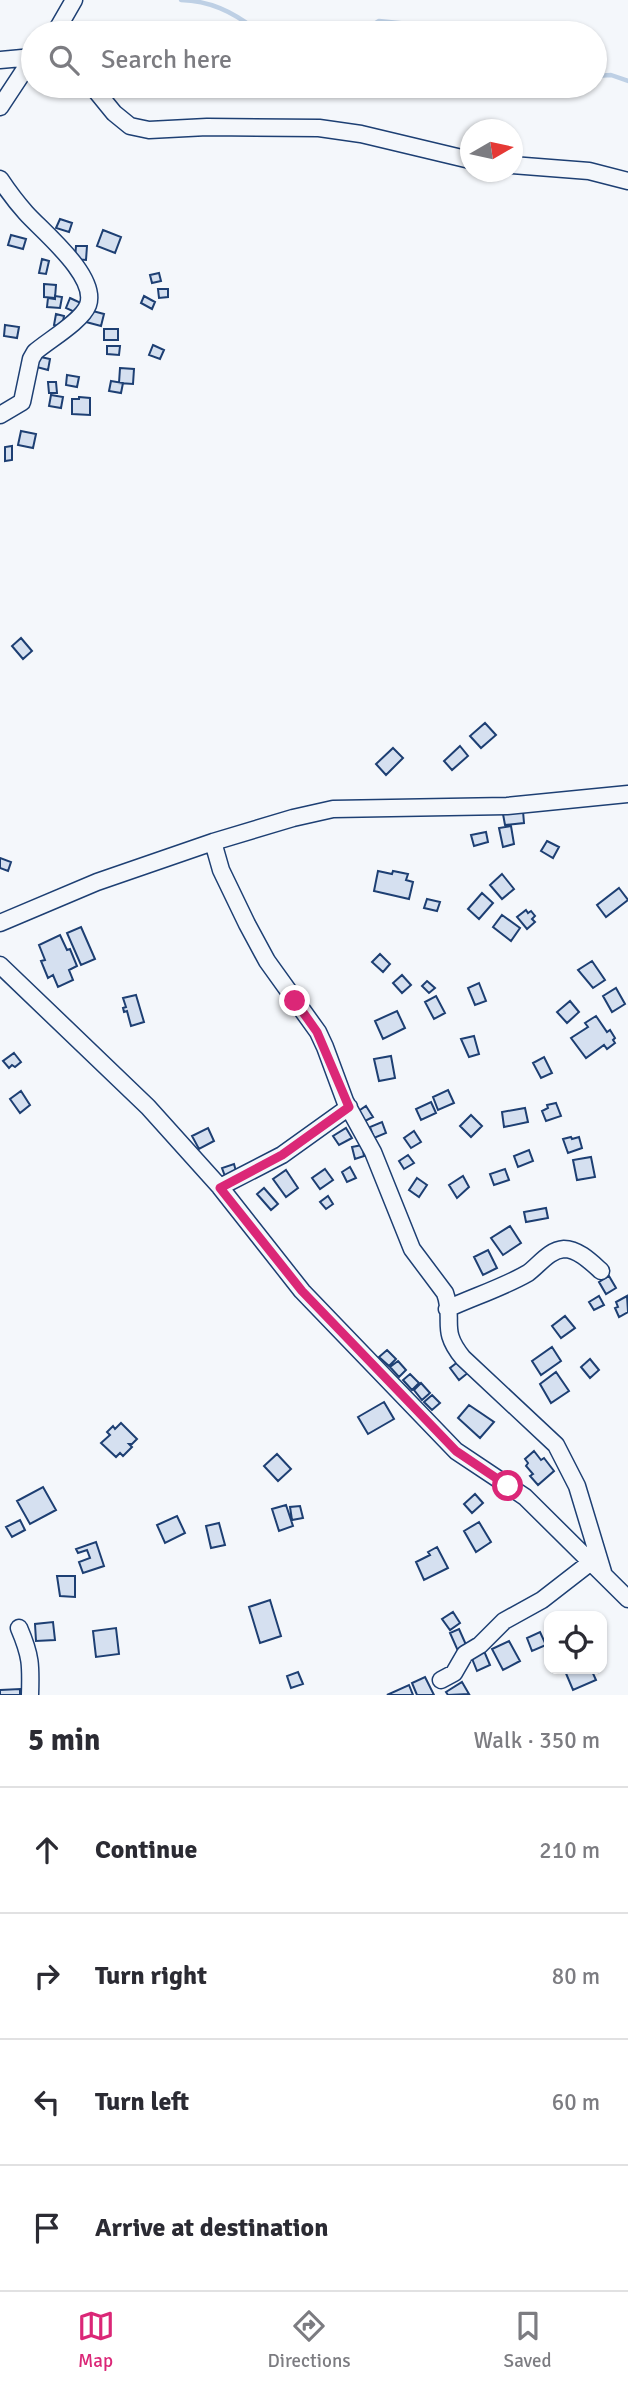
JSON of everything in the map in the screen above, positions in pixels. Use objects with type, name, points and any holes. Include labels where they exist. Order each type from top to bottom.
[{"type":"street","points":[[62,21],[74,0]]},
{"type":"street","points":[[0,60],[21,58]]},
{"type":"street","points":[[0,107],[21,75]]},
{"type":"street","points":[[102,98],[130,126],[149,130],[207,127],[319,128],[360,134],[460,157]]},
{"type":"street","points":[[523,166],[589,171],[628,181]]},
{"type":"street","points":[[0,179],[27,214],[67,255],[86,285],[89,300],[83,313],[36,352],[31,359],[22,402],[0,415]]},
{"type":"street","points":[[0,923],[97,882],[213,842],[333,809],[507,806],[628,794]]},
{"type":"street","points":[[213,842],[221,870],[267,961],[317,1032],[349,1107],[373,1152],[404,1235],[445,1293],[447,1328],[452,1345],[556,1445],[577,1486],[597,1568]]},
{"type":"street","points":[[0,965],[148,1107],[220,1188],[302,1291],[439,1433],[475,1465],[525,1497],[628,1599]]},
{"type":"street","points":[[220,1188],[282,1155],[349,1107]]},
{"type":"street","points":[[447,1310],[528,1272],[559,1250],[576,1252],[601,1271]]},
{"type":"street","points":[[441,1680],[454,1673],[465,1654],[480,1645],[504,1621],[597,1568]]},
{"type":"street","points":[[19,1628],[29,1650],[32,1672],[30,1695]]},
{"type":"building","points":[[60,219],[72,223],[69,232],[56,228]]},
{"type":"building","points":[[103,230],[121,237],[115,253],[97,246]]},
{"type":"building","points":[[11,235],[26,239],[23,249],[8,245]]},
{"type":"building","points":[[76,246],[87,246],[86,260],[75,259]]},
{"type":"building","points":[[42,259],[49,261],[46,274],[39,273]]},
{"type":"building","points":[[159,273],[161,281],[152,283],[150,275]]},
{"type":"building","points":[[44,284],[56,285],[55,298],[44,297]]},
{"type":"building","points":[[158,289],[168,289],[168,297],[159,298]]},
{"type":"building","points":[[55,296],[62,297],[60,308],[47,307],[48,298],[55,299]]},
{"type":"building","points":[[144,296],[155,302],[152,309],[141,303]]},
{"type":"building","points":[[70,298],[83,304],[79,314],[66,308]]},
{"type":"building","points":[[89,310],[104,314],[101,326],[86,322]]},
{"type":"building","points":[[56,314],[64,316],[62,327],[54,325]]},
{"type":"building","points":[[5,325],[19,327],[17,338],[4,336]]},
{"type":"building","points":[[104,329],[118,329],[118,340],[104,340]]},
{"type":"building","points":[[153,345],[164,350],[160,359],[149,355]]},
{"type":"building","points":[[107,346],[120,346],[119,355],[107,354]]},
{"type":"building","points":[[36,356],[50,359],[48,370],[33,366]]},
{"type":"building","points":[[120,368],[134,369],[133,384],[119,383]]},
{"type":"building","points":[[67,375],[79,377],[77,387],[66,385]]},
{"type":"building","points":[[111,381],[123,383],[121,393],[109,391]]},
{"type":"building","points":[[48,382],[56,382],[57,393],[49,393]]},
{"type":"building","points":[[51,395],[63,397],[61,408],[49,406]]},
{"type":"building","points":[[90,398],[90,415],[72,414],[72,399]]},
{"type":"building","points":[[21,431],[36,434],[33,448],[18,445]]},
{"type":"building","points":[[12,446],[12,460],[5,461],[5,447]]},
{"type":"building","points":[[21,638],[32,651],[23,659],[12,646]]},
{"type":"building","points":[[485,723],[496,735],[481,748],[470,736]]},
{"type":"building","points":[[460,746],[468,756],[452,770],[444,761]]},
{"type":"building","points":[[393,748],[403,758],[386,775],[376,764]]},
{"type":"building","points":[[523,811],[524,823],[505,825],[503,814]]},
{"type":"building","points":[[511,826],[514,844],[503,847],[499,828]]},
{"type":"building","points":[[486,832],[488,842],[474,846],[471,835]]},
{"type":"building","points":[[547,841],[559,847],[553,858],[541,851]]},
{"type":"building","points":[[0,858],[11,862],[8,871],[0,868]]},
{"type":"building","points":[[378,871],[408,874],[406,880],[413,882],[409,899],[374,891]]},
{"type":"building","points":[[502,874],[514,889],[502,899],[490,885]]},
{"type":"building","points":[[619,888],[628,900],[606,917],[597,905]]},
{"type":"building","points":[[482,893],[493,903],[479,919],[468,909]]},
{"type":"building","points":[[427,899],[440,902],[437,911],[424,908]]},
{"type":"building","points":[[526,910],[535,916],[532,919],[535,922],[527,929],[517,917]]},
{"type":"building","points":[[502,915],[520,928],[511,941],[493,927]]},
{"type":"building","points":[[81,927],[95,959],[81,965],[67,933]]},
{"type":"building","points":[[60,935],[77,966],[69,970],[73,980],[58,987],[53,975],[48,978],[41,961],[45,960],[39,945]]},
{"type":"building","points":[[380,954],[390,964],[383,972],[372,962]]},
{"type":"building","points":[[592,961],[605,980],[593,988],[578,970]]},
{"type":"building","points":[[402,975],[411,985],[402,993],[393,983]]},
{"type":"building","points":[[427,981],[435,988],[429,993],[422,986]]},
{"type":"building","points":[[479,983],[486,1001],[475,1005],[468,988]]},
{"type":"building","points":[[616,988],[625,1004],[612,1012],[603,996]]},
{"type":"building","points":[[136,995],[144,1022],[131,1026],[127,1011],[124,1012],[123,1008],[126,1007],[123,998]]},
{"type":"building","points":[[436,996],[445,1013],[434,1019],[425,1002]]},
{"type":"building","points":[[570,1001],[579,1012],[567,1023],[557,1012]]},
{"type":"building","points":[[397,1011],[405,1028],[383,1039],[375,1021]]},
{"type":"building","points":[[596,1016],[607,1032],[610,1030],[615,1043],[607,1049],[604,1045],[586,1058],[571,1038],[588,1027],[585,1023]]},
{"type":"building","points":[[474,1036],[479,1054],[469,1057],[461,1039]]},
{"type":"building","points":[[14,1053],[21,1062],[9,1068],[3,1061]]},
{"type":"building","points":[[391,1056],[395,1078],[379,1081],[374,1059]]},
{"type":"building","points":[[544,1057],[552,1073],[541,1078],[533,1063]]},
{"type":"building","points":[[448,1090],[454,1103],[438,1110],[433,1097]]},
{"type":"building","points":[[21,1091],[30,1105],[20,1113],[10,1099]]},
{"type":"building","points":[[431,1102],[436,1113],[421,1120],[416,1109]]},
{"type":"building","points":[[556,1103],[561,1116],[546,1121],[542,1111],[548,1108],[547,1105]]},
{"type":"building","points":[[366,1106],[373,1117],[363,1122],[357,1112]]},
{"type":"building","points":[[525,1108],[528,1122],[504,1127],[502,1112]]},
{"type":"building","points":[[471,1115],[482,1126],[471,1137],[460,1126]]},
{"type":"building","points":[[382,1122],[386,1133],[374,1138],[370,1127]]},
{"type":"building","points":[[208,1128],[214,1141],[199,1149],[192,1136]]},
{"type":"building","points":[[346,1128],[352,1138],[339,1145],[333,1136]]},
{"type":"building","points":[[414,1131],[421,1142],[411,1148],[404,1138]]},
{"type":"building","points":[[579,1137],[582,1148],[568,1153],[563,1139]]},
{"type":"building","points":[[362,1145],[364,1156],[355,1159],[352,1147]]},
{"type":"building","points":[[529,1150],[533,1161],[518,1167],[514,1156]]},
{"type":"building","points":[[408,1155],[414,1163],[404,1169],[399,1161]]},
{"type":"building","points":[[591,1157],[595,1177],[577,1180],[573,1160]]},
{"type":"building","points":[[234,1164],[237,1175],[226,1179],[222,1168]]},
{"type":"building","points":[[350,1167],[356,1178],[347,1182],[342,1172]]},
{"type":"building","points":[[325,1169],[333,1180],[320,1189],[312,1178]]},
{"type":"building","points":[[505,1169],[509,1180],[494,1185],[490,1174]]},
{"type":"building","points":[[286,1170],[298,1188],[286,1197],[273,1179]]},
{"type":"building","points":[[463,1176],[469,1187],[457,1198],[449,1185]]},
{"type":"building","points":[[417,1178],[427,1185],[419,1197],[409,1190]]},
{"type":"building","points":[[264,1188],[278,1204],[271,1210],[257,1194]]},
{"type":"building","points":[[328,1196],[333,1204],[326,1209],[320,1202]]},
{"type":"building","points":[[546,1208],[548,1218],[526,1222],[524,1212]]},
{"type":"building","points":[[510,1226],[521,1243],[503,1255],[491,1238]]},
{"type":"building","points":[[488,1250],[497,1268],[483,1275],[474,1257]]},
{"type":"building","points":[[609,1276],[616,1288],[606,1294],[599,1282]]},
{"type":"building","points":[[599,1296],[604,1305],[594,1310],[589,1302]]},
{"type":"building","points":[[627,1296],[628,1312],[619,1317],[615,1308],[618,1307],[616,1302]]},
{"type":"building","points":[[565,1316],[575,1328],[561,1338],[552,1326]]},
{"type":"building","points":[[552,1347],[561,1361],[541,1375],[532,1361]]},
{"type":"building","points":[[387,1350],[396,1359],[389,1366],[379,1357]]},
{"type":"building","points":[[590,1359],[599,1370],[590,1378],[581,1367]]},
{"type":"building","points":[[398,1361],[406,1370],[399,1377],[390,1367]]},
{"type":"building","points":[[459,1361],[469,1372],[459,1380],[450,1368]]},
{"type":"building","points":[[556,1372],[569,1391],[551,1403],[540,1384]]},
{"type":"building","points":[[410,1374],[419,1383],[412,1390],[403,1380]]},
{"type":"building","points":[[421,1383],[430,1393],[422,1400],[414,1390]]},
{"type":"building","points":[[432,1395],[440,1403],[432,1410],[424,1402]]},
{"type":"building","points":[[384,1402],[394,1419],[368,1434],[358,1417]]},
{"type":"building","points":[[469,1405],[494,1422],[480,1438],[458,1418]]},
{"type":"building","points":[[121,1423],[137,1439],[129,1444],[132,1447],[123,1456],[120,1453],[116,1457],[101,1443],[110,1435],[107,1432],[113,1426],[115,1429]]},
{"type":"building","points":[[534,1451],[541,1460],[544,1458],[554,1471],[538,1485],[530,1476],[533,1474],[526,1466],[528,1463],[525,1459]]},
{"type":"building","points":[[277,1454],[291,1469],[278,1481],[264,1466]]},
{"type":"building","points":[[43,1487],[56,1510],[30,1524],[17,1501]]},
{"type":"building","points":[[475,1494],[483,1503],[472,1513],[464,1504]]},
{"type":"building","points":[[286,1505],[293,1526],[279,1531],[272,1509]]},
{"type":"building","points":[[300,1506],[303,1518],[292,1520],[290,1507]]},
{"type":"building","points":[[177,1516],[185,1533],[165,1543],[157,1525]]},
{"type":"building","points":[[20,1520],[25,1530],[12,1537],[6,1527]]},
{"type":"building","points":[[479,1522],[491,1542],[476,1552],[464,1531]]},
{"type":"building","points":[[219,1523],[225,1545],[211,1548],[206,1526]]},
{"type":"building","points":[[96,1542],[104,1566],[83,1573],[79,1562],[90,1558],[87,1550],[78,1553],[76,1549]]},
{"type":"building","points":[[437,1547],[448,1568],[424,1580],[416,1562],[430,1555],[428,1552]]},
{"type":"building","points":[[57,1576],[75,1576],[75,1597],[60,1596]]},
{"type":"building","points":[[270,1600],[281,1636],[260,1643],[249,1607]]},
{"type":"building","points":[[453,1612],[460,1623],[450,1630],[442,1619]]},
{"type":"building","points":[[53,1622],[55,1640],[36,1641],[35,1624]]},
{"type":"building","points":[[116,1628],[119,1654],[96,1657],[93,1631]]},
{"type":"building","points":[[459,1629],[467,1647],[458,1651],[450,1633]]},
{"type":"building","points":[[540,1632],[544,1646],[532,1651],[527,1638]]},
{"type":"building","points":[[509,1641],[520,1661],[503,1670],[492,1649]]},
{"type":"building","points":[[484,1651],[490,1665],[477,1671],[471,1656]]},
{"type":"building","points":[[298,1672],[303,1684],[291,1688],[287,1676]]},
{"type":"building","points":[[566,1674],[593,1674],[596,1680],[573,1690]]},
{"type":"building","points":[[425,1677],[434,1695],[417,1695],[412,1683]]},
{"type":"building","points":[[462,1682],[469,1694],[448,1695],[446,1692]]},
{"type":"building","points":[[409,1685],[413,1695],[387,1695]]},
{"type":"building","points":[[20,1689],[20,1695],[0,1695],[0,1690]]},
{"type":"waterway","points":[[181,0],[220,8],[243,21]]},
{"type":"waterway","points":[[607,75],[628,81]]},
{"type":"route","points":[[295,1001],[325,1047],[349,1107],[282,1155],[220,1188],[302,1291],[456,1451],[508,1486]]}]
